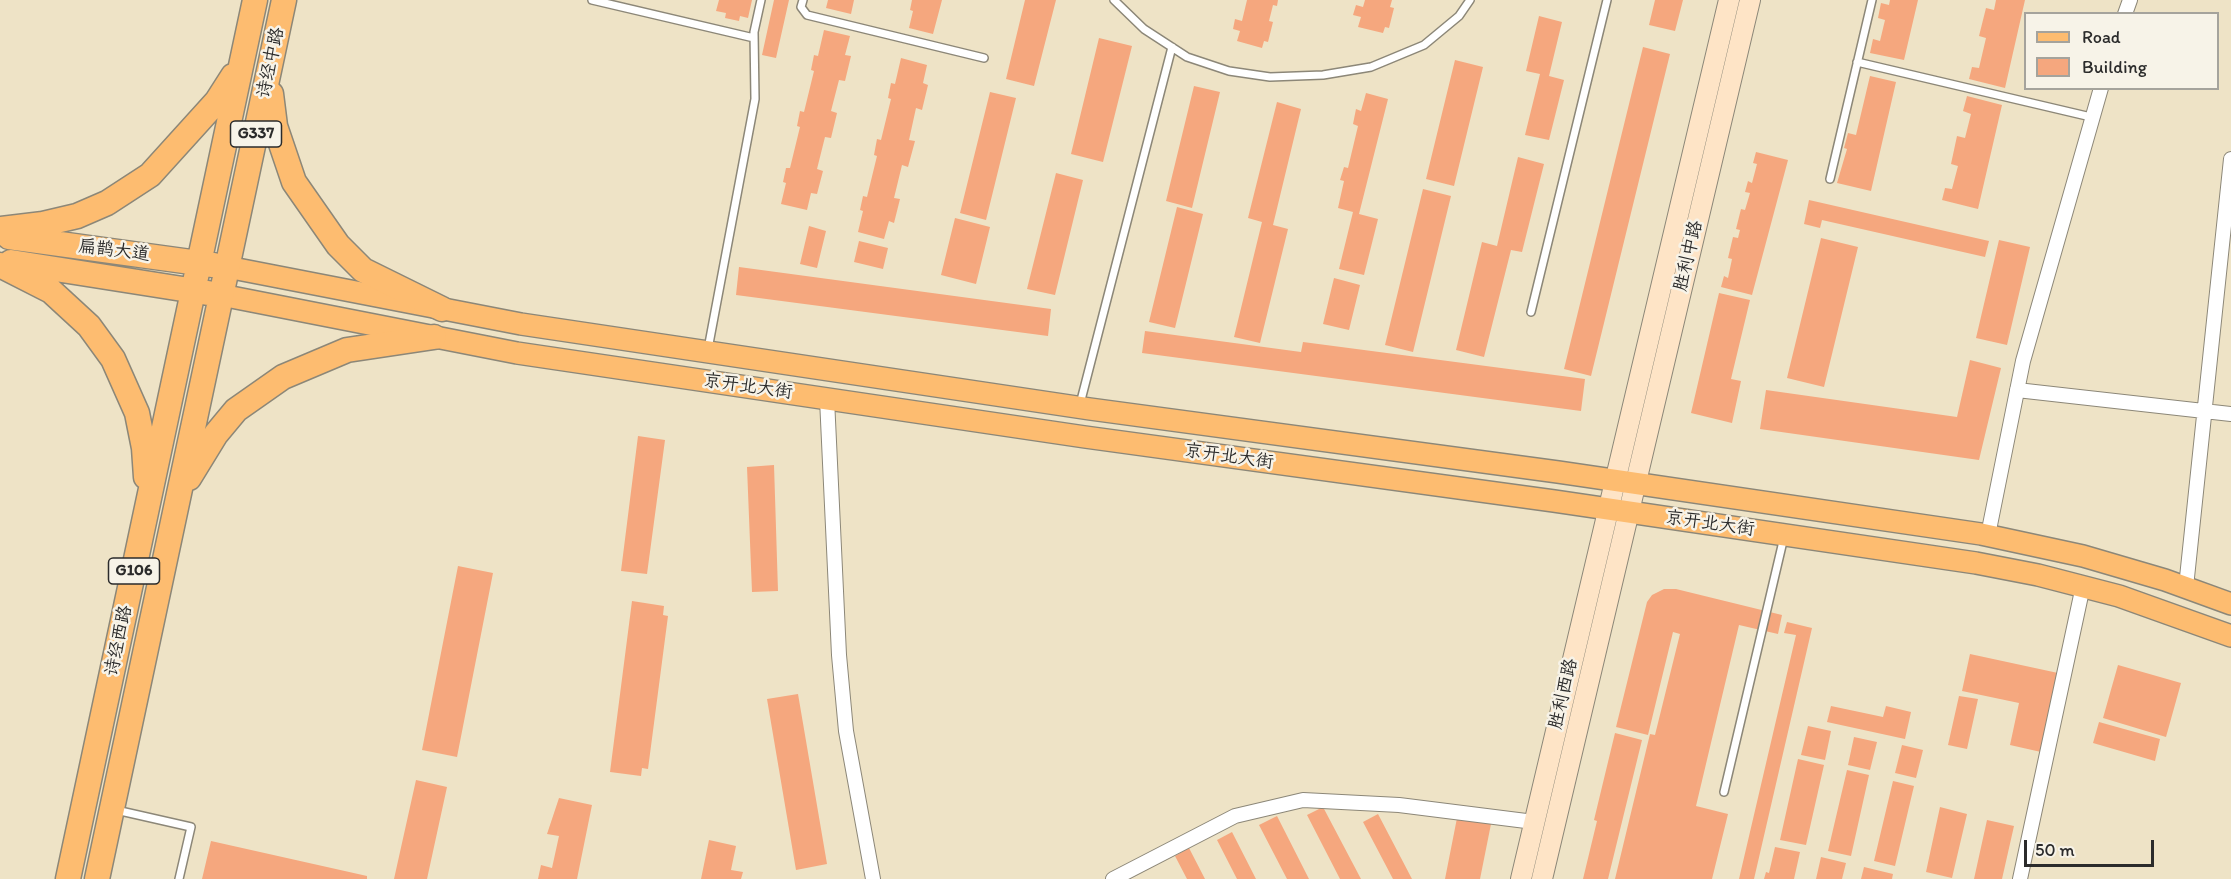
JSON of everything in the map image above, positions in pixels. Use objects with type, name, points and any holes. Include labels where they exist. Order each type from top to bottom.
[{"type":"highway","name":"诗经中路","points":[[198,262],[255,0]]},
{"type":"highway","name":"诗经中路","points":[[227,267],[284,0]]},
{"type":"highway","points":[[0,229],[43,225],[77,216],[107,203],[150,175],[217,101],[242,61]]},
{"type":"highway","points":[[270,65],[275,126],[294,182],[338,245],[363,270],[442,309]]},
{"type":"highway","name":"扁鹊大道","points":[[0,236],[227,267]]},
{"type":"highway","name":"诗经西路","points":[[69,879],[198,262]]},
{"type":"highway","points":[[0,263],[51,291],[89,326],[113,360],[136,412],[144,448],[146,483],[144,522]]},
{"type":"highway","name":"扁鹊大道","points":[[0,263],[221,295]]},
{"type":"highway","name":"诗经西路","points":[[97,879],[227,267]]},
{"type":"highway","points":[[176,504],[195,464],[236,410],[283,377],[347,350],[434,336]]},
{"type":"main road","name":"京开北大街","points":[[227,267],[521,324],[1080,407],[1624,482],[1988,536],[2083,556],[2186,587],[2231,604]]},
{"type":"main road","name":"京开北大街","points":[[221,295],[517,353],[1085,438],[1617,510],[1976,563],[2083,586],[2156,608],[2231,636]]},
{"type":"street","name":"胜利中路","points":[[1624,482],[1729,0]]},
{"type":"street","name":"胜利中路","points":[[1617,510],[1750,0]]},
{"type":"street","points":[[1988,536],[2017,390],[2100,90]]},
{"type":"street","points":[[2186,587],[2231,159]]},
{"type":"street","points":[[2017,390],[2231,414]]},
{"type":"street","points":[[827,399],[839,655],[846,731],[873,879]]},
{"type":"street","name":"胜利西路","points":[[1521,879],[1617,510]]},
{"type":"street","name":"胜利西路","points":[[1542,879],[1617,510]]},
{"type":"street","points":[[2020,879],[2083,586]]},
{"type":"street","points":[[1113,879],[1235,816],[1303,800],[1399,805],[1534,822]]},
{"type":"lane","points":[[592,0],[754,38]]},
{"type":"lane","points":[[707,352],[755,99],[754,38],[761,0]]},
{"type":"lane","points":[[803,0],[801,8],[807,15],[984,58]]},
{"type":"lane","points":[[1114,0],[1144,29],[1187,57],[1229,71],[1270,77],[1323,75],[1371,67],[1424,45],[1460,16],[1470,0]]},
{"type":"lane","points":[[1531,312],[1608,0]]},
{"type":"lane","points":[[1830,179],[1872,0]]},
{"type":"lane","points":[[1080,407],[1172,47]]},
{"type":"lane","points":[[1857,62],[2091,117]]},
{"type":"lane","points":[[1724,792],[1785,535]]},
{"type":"lane","points":[[112,809],[190,827],[179,879]]},
{"type":"building","points":[[719,0],[752,0],[748,18],[740,16],[739,21],[725,18],[726,13],[716,11]]},
{"type":"building","points":[[774,0],[789,0],[776,58],[762,55]]},
{"type":"building","points":[[828,0],[854,0],[851,14],[826,8]]},
{"type":"building","points":[[912,0],[942,0],[933,34],[909,28],[913,11],[910,10]]},
{"type":"building","points":[[1025,0],[1056,0],[1034,86],[1006,79]]},
{"type":"building","points":[[1247,0],[1278,0],[1277,6],[1273,5],[1269,21],[1273,22],[1268,42],[1264,41],[1262,48],[1237,41],[1240,31],[1233,29],[1235,19],[1242,21]]},
{"type":"building","points":[[1365,0],[1392,0],[1390,7],[1394,8],[1389,28],[1385,27],[1383,33],[1358,27],[1361,17],[1353,15],[1356,5],[1363,7]]},
{"type":"building","points":[[1655,0],[1683,0],[1675,31],[1649,25]]},
{"type":"building","points":[[1890,0],[1918,0],[1904,60],[1870,53],[1873,39],[1880,41],[1885,20],[1878,18],[1881,3],[1889,5]]},
{"type":"building","points":[[1996,0],[2025,0],[2005,88],[1969,79],[1972,67],[1979,68],[1986,38],[1979,36],[1986,8],[1994,10]]},
{"type":"building","points":[[1539,16],[1562,22],[1549,76],[1564,80],[1549,140],[1525,135],[1540,74],[1526,71]]},
{"type":"building","points":[[824,30],[850,36],[845,55],[851,56],[845,81],[839,80],[831,111],[837,113],[831,138],[825,137],[817,169],[823,171],[817,194],[811,193],[807,210],[781,204],[786,183],[783,182],[786,168],[790,168],[800,127],[797,126],[800,111],[804,112],[814,71],[811,70],[814,55],[818,56]]},
{"type":"building","points":[[1099,38],[1132,46],[1103,162],[1071,154]]},
{"type":"building","points":[[1643,47],[1670,54],[1591,376],[1564,369]]},
{"type":"building","points":[[901,58],[927,65],[923,83],[928,85],[922,110],[916,108],[909,140],[915,141],[908,167],[902,165],[894,198],[900,199],[894,223],[889,221],[884,239],[858,232],[863,211],[860,210],[863,196],[867,197],[877,156],[874,155],[877,139],[881,140],[891,99],[888,98],[891,83],[895,84]]},
{"type":"building","points":[[1455,60],[1483,67],[1454,186],[1426,179]]},
{"type":"building","points":[[1870,76],[1896,82],[1871,191],[1837,183],[1847,149],[1844,148],[1848,133],[1856,135]]},
{"type":"building","points":[[1194,86],[1220,92],[1192,208],[1166,201]]},
{"type":"building","points":[[990,92],[1016,98],[986,220],[960,213]]},
{"type":"building","points":[[1366,93],[1388,99],[1359,214],[1378,219],[1364,275],[1339,269],[1353,212],[1338,208],[1344,181],[1340,180],[1344,167],[1348,168],[1358,126],[1353,124],[1356,109],[1361,111]]},
{"type":"building","points":[[1967,96],[2002,105],[1978,209],[1942,200],[1945,188],[1952,189],[1958,166],[1951,164],[1957,136],[1965,138],[1971,114],[1963,111]]},
{"type":"building","points":[[1277,102],[1301,109],[1273,225],[1288,229],[1260,343],[1234,337],[1262,222],[1248,218]]},
{"type":"building","points":[[1756,152],[1788,160],[1752,295],[1721,287],[1724,276],[1728,278],[1732,259],[1728,258],[1733,237],[1738,238],[1740,230],[1736,229],[1741,209],[1745,210],[1750,193],[1745,192],[1748,181],[1752,183],[1757,164],[1753,163]]},
{"type":"building","points":[[1518,157],[1544,164],[1522,252],[1511,250],[1484,357],[1456,350],[1482,242],[1497,246]]},
{"type":"building","points":[[1056,173],[1083,180],[1055,295],[1027,289]]},
{"type":"building","points":[[1423,189],[1451,196],[1413,352],[1385,345]]},
{"type":"building","points":[[1809,200],[1989,241],[1985,257],[1822,220],[1820,228],[1804,224]]},
{"type":"building","points":[[1177,207],[1203,214],[1175,328],[1149,322]]},
{"type":"building","points":[[955,218],[990,227],[976,284],[941,275]]},
{"type":"building","points":[[809,226],[826,231],[817,268],[800,264]]},
{"type":"building","points":[[1821,238],[1858,247],[1824,387],[1787,378]]},
{"type":"building","points":[[1999,240],[2030,247],[2007,345],[1976,338]]},
{"type":"building","points":[[859,241],[888,248],[883,269],[854,262]]},
{"type":"building","points":[[739,267],[1051,309],[1048,336],[736,295]]},
{"type":"building","points":[[1334,278],[1360,285],[1349,330],[1323,324]]},
{"type":"building","points":[[1719,293],[1750,300],[1731,379],[1741,381],[1732,423],[1691,413]]},
{"type":"building","points":[[1145,331],[1301,352],[1303,342],[1585,379],[1581,411],[1142,353]]},
{"type":"building","points":[[1970,360],[2001,368],[1979,460],[1760,429],[1766,390],[1957,417]]},
{"type":"building","points":[[638,436],[665,440],[647,574],[621,571]]},
{"type":"building","points":[[774,465],[778,591],[752,592],[747,467]]},
{"type":"building","points":[[458,566],[493,573],[457,757],[422,750]]},
{"type":"building","points":[[1664,589],[1676,589],[1782,615],[1778,634],[1739,625],[1696,806],[1728,814],[1712,879],[1615,879],[1650,734],[1655,735],[1680,634],[1673,632],[1648,735],[1616,727],[1647,602],[1652,595]]},
{"type":"building","points":[[632,601],[664,606],[663,615],[668,616],[648,769],[642,768],[641,776],[610,772]]},
{"type":"building","points":[[1787,622],[1812,628],[1754,879],[1739,879],[1796,635],[1784,633]]},
{"type":"building","points":[[1970,654],[2058,673],[2041,752],[2010,745],[2019,703],[1962,691]]},
{"type":"building","points":[[2118,665],[2181,683],[2166,737],[2103,718]]},
{"type":"building","points":[[798,694],[827,864],[796,870],[767,699]]},
{"type":"building","points":[[1959,696],[1978,699],[1967,749],[1948,745]]},
{"type":"building","points":[[1831,706],[1883,717],[1886,706],[1911,712],[1905,739],[1827,722]]},
{"type":"building","points":[[2099,722],[2160,739],[2155,761],[2093,743]]},
{"type":"building","points":[[1808,726],[1831,731],[1825,760],[1801,755]]},
{"type":"building","points":[[1615,733],[1642,740],[1608,879],[1583,879],[1597,821],[1594,820]]},
{"type":"building","points":[[1854,737],[1877,742],[1870,770],[1848,765]]},
{"type":"building","points":[[1902,745],[1923,750],[1916,778],[1895,773]]},
{"type":"building","points":[[1798,759],[1824,765],[1806,845],[1780,840]]},
{"type":"building","points":[[1847,770],[1869,775],[1851,856],[1828,851]]},
{"type":"building","points":[[416,780],[447,787],[427,879],[394,879]]},
{"type":"building","points":[[1893,781],[1914,786],[1895,866],[1874,861]]},
{"type":"building","points":[[559,798],[592,805],[577,879],[538,879],[541,865],[552,868],[559,836],[547,834]]},
{"type":"building","points":[[1323,807],[1361,879],[1340,879],[1307,815]]},
{"type":"building","points":[[1940,807],[1967,814],[1952,878],[1926,872]]},
{"type":"building","points":[[1378,814],[1412,879],[1393,879],[1363,822]]},
{"type":"building","points":[[1277,816],[1309,879],[1287,879],[1259,825]]},
{"type":"building","points":[[1457,818],[1491,824],[1480,879],[1445,879]]},
{"type":"building","points":[[1987,820],[2014,826],[2002,879],[1974,879]]},
{"type":"building","points":[[1232,832],[1256,879],[1237,879],[1217,840]]},
{"type":"building","points":[[709,840],[736,846],[731,870],[743,872],[741,879],[701,879]]},
{"type":"building","points":[[211,841],[367,876],[367,879],[202,879]]},
{"type":"building","points":[[1775,847],[1800,852],[1794,879],[1764,879],[1766,872],[1769,873]]},
{"type":"building","points":[[1189,848],[1205,879],[1187,879],[1175,856]]},
{"type":"building","points":[[1821,857],[1846,863],[1842,879],[1816,879]]},
{"type":"building","points":[[1864,867],[1893,874],[1892,879],[1861,879]]}]
